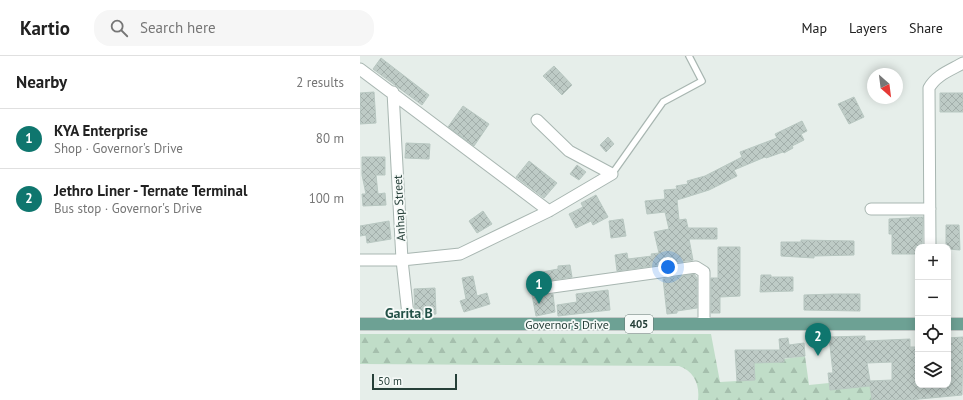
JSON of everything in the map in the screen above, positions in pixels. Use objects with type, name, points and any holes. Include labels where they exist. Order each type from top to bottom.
[{"type":"main road","name":"Governor's Drive","points":[[360,324],[915,324]]},
{"type":"main road","points":[[951,324],[963,324]]},
{"type":"street","points":[[930,244],[929,88],[932,82],[939,76],[963,63]]},
{"type":"street","points":[[360,69],[393,92],[549,211]]},
{"type":"street","name":"Anhap Street","points":[[393,92],[402,260],[409,324]]},
{"type":"street","points":[[537,120],[569,151],[612,174]]},
{"type":"street","points":[[360,260],[402,260],[460,254],[549,211],[612,174]]},
{"type":"street","points":[[871,209],[930,209]]},
{"type":"street","points":[[538,288],[696,267],[704,272],[704,324]]},
{"type":"lane","points":[[612,174],[663,102],[702,81],[689,56]]},
{"type":"green space","points":[[360,334],[711,334],[720,382],[755,380],[754,363],[805,356],[809,385],[829,383],[830,390],[870,386],[872,400],[698,400],[698,389],[695,379],[689,371],[679,366],[360,364]]},
{"type":"building","points":[[381,58],[429,95],[422,105],[373,69]]},
{"type":"building","points":[[554,66],[572,85],[562,95],[543,76]]},
{"type":"building","points":[[374,92],[376,123],[360,124],[360,93]]},
{"type":"building","points":[[940,93],[963,93],[963,112],[940,112]]},
{"type":"building","points":[[854,97],[864,117],[849,124],[838,104]]},
{"type":"building","points":[[463,106],[489,124],[474,146],[448,127]]},
{"type":"building","points":[[802,121],[807,131],[801,134],[804,140],[792,146],[793,148],[784,153],[765,157],[734,170],[737,176],[709,190],[677,200],[679,220],[686,219],[688,228],[717,228],[717,239],[689,239],[693,260],[617,271],[615,255],[627,253],[628,259],[652,256],[651,254],[659,253],[654,232],[669,229],[665,212],[647,214],[645,201],[665,199],[664,190],[677,189],[676,186],[688,184],[687,181],[705,176],[742,157],[740,152],[777,138],[775,134]]},
{"type":"building","points":[[608,137],[614,144],[606,152],[600,145]]},
{"type":"building","points":[[406,143],[430,144],[429,159],[405,158]]},
{"type":"building","points":[[362,157],[385,157],[385,175],[376,175],[378,194],[385,193],[386,205],[363,206],[362,194],[366,194],[362,175]]},
{"type":"building","points":[[529,161],[557,183],[544,198],[516,177]]},
{"type":"building","points":[[577,165],[586,172],[579,180],[570,174]]},
{"type":"building","points":[[596,195],[608,217],[593,225],[591,221],[576,228],[569,214],[583,207],[581,203]]},
{"type":"building","points":[[483,211],[492,224],[477,233],[469,221]]},
{"type":"building","points":[[923,217],[922,244],[915,244],[915,254],[892,254],[892,234],[889,234],[889,219]]},
{"type":"building","points":[[623,219],[626,236],[611,238],[609,221]]},
{"type":"building","points":[[389,221],[391,239],[367,243],[366,235],[360,236],[360,226]]},
{"type":"building","points":[[946,225],[959,225],[960,250],[951,249],[951,244],[946,244]]},
{"type":"building","points":[[801,240],[854,241],[854,255],[814,256],[814,258],[781,256],[781,242],[801,242]]},
{"type":"building","points":[[718,247],[740,247],[740,296],[720,297],[720,313],[711,313],[711,278],[718,278]]},
{"type":"building","points":[[570,265],[572,277],[538,282],[537,273],[558,269],[558,266]]},
{"type":"building","points":[[694,274],[697,278],[697,308],[667,314],[663,279]]},
{"type":"building","points":[[761,275],[771,275],[771,277],[793,277],[793,291],[760,292]]},
{"type":"building","points":[[473,276],[477,296],[487,293],[490,304],[464,312],[460,301],[466,299],[462,278]]},
{"type":"building","points":[[435,288],[436,314],[415,315],[414,289]]},
{"type":"building","points":[[608,290],[610,310],[558,316],[557,305],[577,302],[576,294]]},
{"type":"building","points":[[553,294],[555,312],[536,316],[532,295],[539,296]]},
{"type":"building","points":[[860,294],[860,311],[804,310],[804,295]]},
{"type":"building","points":[[865,336],[865,341],[910,339],[910,347],[915,347],[915,388],[951,388],[951,338],[963,337],[962,395],[909,400],[872,400],[870,386],[830,390],[828,373],[833,373],[829,337]],"holes":[[[892,362],[892,380],[870,381],[867,363]]]},
{"type":"building","points":[[788,338],[789,345],[804,343],[805,356],[784,358],[784,362],[754,363],[755,380],[737,381],[735,350],[780,350],[779,339]]},
{"type":"place","name":"KYA Enterprise","points":[[539,304]]},
{"type":"place","name":"Jethro Liner - Ternate Terminal","points":[[818,356]]},
{"type":"district","name":"Garita B","points":[[409,313]]}]
